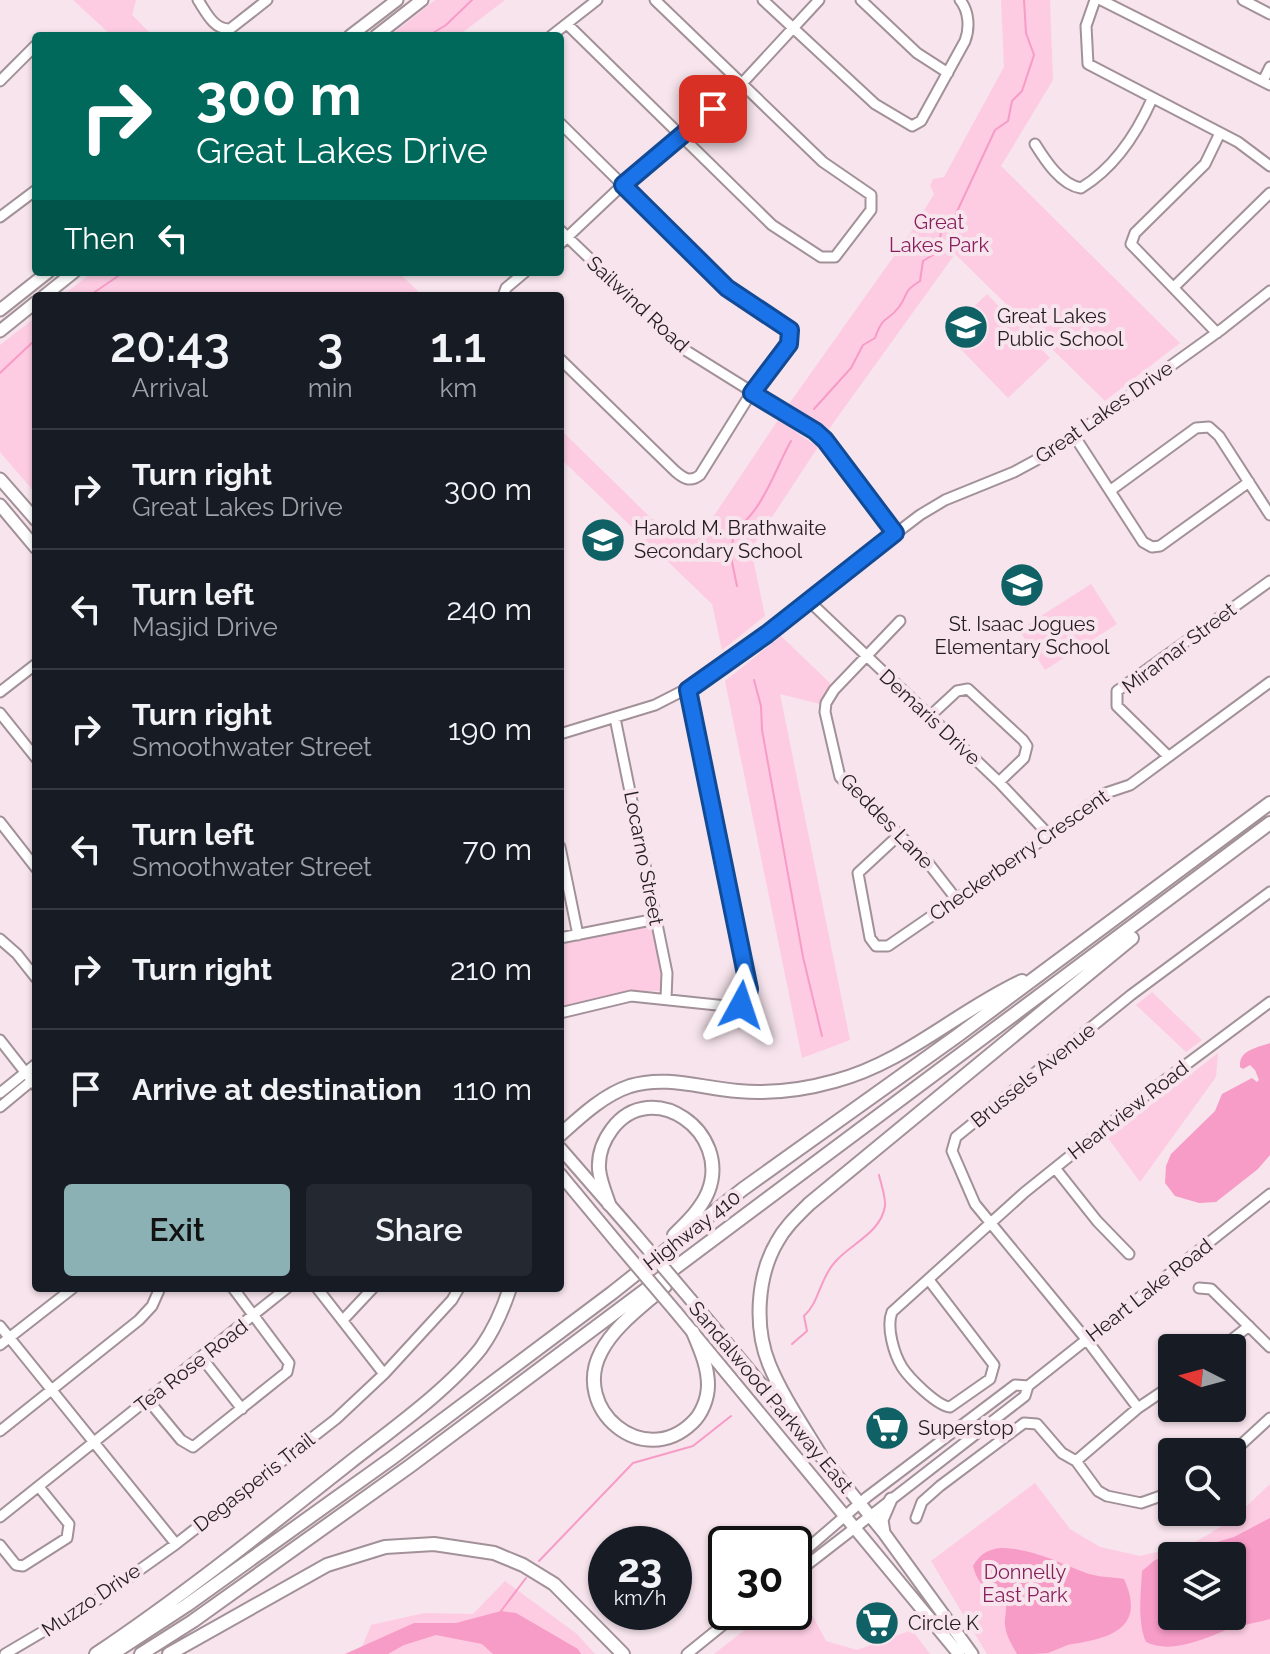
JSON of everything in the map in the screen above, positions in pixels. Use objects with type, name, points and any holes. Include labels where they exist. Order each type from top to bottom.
[{"type":"highway","name":"Highway 410","points":[[112,1654],[187,1605],[392,1458],[612,1293],[743,1189],[1270,803]]},
{"type":"highway","name":"Highway 410","points":[[141,1654],[193,1621],[410,1466],[1166,904],[1270,823]]},
{"type":"highway","points":[[821,1456],[776,1380],[763,1346],[760,1312],[763,1281],[781,1234],[809,1204],[1143,928],[1166,904]]},
{"type":"highway","points":[[564,1132],[610,1096],[628,1087],[650,1082],[672,1081],[738,1091],[770,1092],[836,1081],[893,1058],[1003,990],[1047,969]]},
{"type":"highway","points":[[609,1204],[600,1179],[599,1158],[606,1137],[623,1118],[643,1110],[670,1110],[688,1119],[702,1134],[713,1165],[711,1182],[702,1203],[687,1223],[622,1278],[612,1293]]},
{"type":"highway","points":[[687,1260],[679,1274],[621,1325],[599,1355],[595,1389],[603,1412],[617,1428],[636,1438],[658,1440],[679,1432],[695,1420],[705,1401],[708,1384],[704,1360],[693,1332]]},
{"type":"highway","points":[[96,1654],[161,1611],[242,1548],[463,1368],[482,1346],[497,1321],[508,1292]]},
{"type":"highway","points":[[169,1654],[327,1565],[385,1547],[434,1544],[494,1553],[523,1565],[554,1584],[623,1654]]},
{"type":"main road","points":[[355,32],[397,0]]},
{"type":"main road","points":[[381,32],[422,0]]},
{"type":"main road","points":[[0,310],[43,276]]},
{"type":"main road","points":[[49,292],[69,276]]},
{"type":"main road","points":[[0,331],[32,305]]},
{"type":"main road","points":[[0,479],[32,515]]},
{"type":"main road","points":[[0,505],[32,543]]},
{"type":"main road","name":"Sandalwood Parkway East","points":[[564,1153],[884,1533],[972,1654]]},
{"type":"main road","name":"Sandalwood Parkway East","points":[[564,1179],[959,1654]]},
{"type":"main road","points":[[884,1533],[882,1520],[891,1499]]},
{"type":"main road","points":[[907,1591],[928,1592]]},
{"type":"street","points":[[198,0],[217,26],[224,29],[230,29],[267,0]]},
{"type":"street","points":[[556,32],[597,0]]},
{"type":"street","points":[[567,24],[779,230],[821,257],[835,257],[871,210],[871,195],[826,165],[655,0]]},
{"type":"street","points":[[763,0],[875,104],[909,125],[921,121],[968,35],[967,13],[960,0]]},
{"type":"street","points":[[564,241],[623,185],[742,83],[819,0]]},
{"type":"street","points":[[861,0],[917,53],[948,73]]},
{"type":"street","points":[[1095,0],[1086,26],[1088,64],[1254,152],[1270,166]]},
{"type":"street","points":[[1101,0],[1266,83],[1270,67]]},
{"type":"street","points":[[1243,0],[1270,14]]},
{"type":"street","points":[[0,81],[32,49]]},
{"type":"street","points":[[1035,144],[1063,179],[1072,187],[1081,188],[1126,146],[1152,99]]},
{"type":"street","points":[[564,127],[727,288],[790,330],[789,344],[752,393],[700,475],[686,479],[564,363]]},
{"type":"street","points":[[1217,333],[1174,287],[1134,251],[1132,238],[1205,164],[1220,133]]},
{"type":"street","points":[[0,217],[32,193]]},
{"type":"street","points":[[1174,287],[1270,193]]},
{"type":"street","name":"Sailwind Road","points":[[564,241],[685,350],[815,431],[895,533]]},
{"type":"street","points":[[504,292],[520,276]]},
{"type":"street","name":"Great Lakes Drive","points":[[564,733],[659,704],[688,690],[933,506],[1014,472],[1075,437],[1270,291]]},
{"type":"street","points":[[1111,490],[1196,428],[1202,427],[1215,431],[1270,515]]},
{"type":"street","points":[[1075,437],[1143,542],[1152,547],[1160,546],[1249,482]]},
{"type":"street","name":"Miramar Street","points":[[1168,756],[1117,706],[1117,691],[1270,581]]},
{"type":"street","name":"Demaris Drive","points":[[809,601],[999,782],[1049,835]]},
{"type":"street","name":"Geddes Lane","points":[[900,621],[829,696],[825,712],[840,777],[929,864],[957,900]]},
{"type":"street","points":[[0,692],[32,667]]},
{"type":"street","name":"Checkerberry Crescent","points":[[900,834],[858,873],[876,946],[888,946],[957,900],[1103,794],[1130,785],[1270,682]]},
{"type":"street","points":[[930,716],[957,691],[968,689],[1023,740],[1027,746],[1026,754],[999,782]]},
{"type":"street","points":[[564,1012],[631,996],[736,1007],[747,1000],[749,992],[688,690]]},
{"type":"street","points":[[0,713],[32,751]]},
{"type":"street","name":"Locarno Street","points":[[615,718],[667,973],[666,999]]},
{"type":"street","points":[[0,822],[32,863]]},
{"type":"street","points":[[564,867],[578,935]]},
{"type":"street","name":"Brussels Avenue","points":[[1138,1408],[970,1196],[952,1151],[956,1137],[1131,995],[1270,892]]},
{"type":"street","points":[[564,937],[656,919]]},
{"type":"street","points":[[0,939],[32,973]]},
{"type":"street","name":"Heartview Road","points":[[929,1280],[994,1365],[990,1379],[950,1407],[936,1402],[902,1367],[890,1328],[892,1312],[1055,1168],[1270,1002]]},
{"type":"street","points":[[0,1040],[32,1079]]},
{"type":"street","points":[[0,1093],[32,1079]]},
{"type":"street","points":[[0,1107],[32,1079]]},
{"type":"street","points":[[1055,1168],[1097,1221],[1129,1254]]},
{"type":"street","name":"Heart Lake Road","points":[[812,1561],[1025,1396],[1028,1386],[1270,1194]]},
{"type":"street","points":[[1199,1288],[1211,1289],[1270,1347]]},
{"type":"street","points":[[0,1345],[68,1292]]},
{"type":"street","points":[[0,1431],[139,1320],[152,1306],[158,1292]]},
{"type":"street","points":[[148,1400],[181,1440],[193,1447],[290,1368],[236,1292]]},
{"type":"street","name":"Tea Rose Road","points":[[0,1517],[282,1292]]},
{"type":"street","points":[[320,1292],[384,1374]]},
{"type":"street","points":[[343,1320],[369,1292]]},
{"type":"street","name":"Degasperis Trail","points":[[0,1326],[176,1544],[336,1419],[384,1374],[457,1292]]},
{"type":"street","points":[[1239,1334],[1249,1326]]},
{"type":"street","points":[[202,1358],[242,1409]]},
{"type":"street","name":"Heart Lake Road","points":[[812,1544],[859,1503],[1015,1385],[1028,1386]]},
{"type":"street","points":[[1076,1461],[1158,1394]]},
{"type":"street","points":[[1246,1440],[1270,1418]]},
{"type":"street","points":[[916,1518],[922,1502],[940,1486],[1024,1423],[1032,1422],[1062,1453],[1076,1461],[1098,1491],[1141,1503],[1158,1497]]},
{"type":"street","points":[[0,1545],[16,1565],[23,1566],[67,1538],[69,1524],[39,1487]]},
{"type":"street","name":"Muzzo Drive","points":[[5,1654],[72,1616],[176,1544]]},
{"type":"street","points":[[687,1654],[717,1630]]},
{"type":"green space","points":[[73,0],[136,0],[132,15],[149,32],[108,32]]},
{"type":"green space","points":[[435,0],[505,0],[463,32],[395,32]]},
{"type":"green space","name":"Great Lakes Park","points":[[1001,0],[1050,0],[1053,80],[1001,166],[1180,343],[1105,401],[955,254],[829,429],[789,404],[911,232],[934,194],[930,185],[933,179],[944,177],[1004,67]]},
{"type":"green space","points":[[88,276],[402,276],[419,292],[67,292]]},
{"type":"green space","points":[[987,294],[1050,358],[1008,398],[946,334]]},
{"type":"green space","points":[[32,320],[32,489],[0,452],[0,345]]},
{"type":"green space","points":[[778,420],[818,447],[751,549],[765,616],[722,650],[712,604],[564,462],[564,433],[652,519],[699,538]]},
{"type":"green space","points":[[1091,584],[1117,624],[1045,670],[1019,630]]},
{"type":"green space","points":[[781,636],[832,685],[820,704],[780,694],[850,1040],[802,1058],[725,681]]},
{"type":"green space","points":[[645,927],[652,929],[662,978],[660,991],[630,991],[564,1006],[564,942]]},
{"type":"green space","points":[[1152,992],[1202,1040],[1186,1052],[1136,1005]]},
{"type":"green space","points":[[1218,1053],[1216,1077],[1140,1182],[1108,1138]]},
{"type":"green space","name":"Donnelly East Park","points":[[1035,1483],[1070,1529],[1100,1547],[1140,1556],[1158,1552],[1158,1630],[1246,1630],[1246,1542],[1195,1542],[1222,1526],[1246,1526],[1246,1507],[1270,1484],[1270,1654],[987,1654],[931,1561]]},
{"type":"green space","points":[[505,1581],[577,1634],[595,1654],[359,1654],[371,1625],[424,1613],[473,1614]]},
{"type":"green space","points":[[812,1614],[826,1641],[857,1650],[912,1630],[930,1654],[714,1654],[745,1630],[812,1630]]},
{"type":"shaded area","points":[[1270,1043],[1270,1155],[1258,1169],[1216,1202],[1199,1203],[1175,1196],[1165,1183],[1166,1166],[1171,1154],[1215,1111],[1222,1094],[1252,1078],[1257,1082],[1259,1080],[1250,1065],[1243,1069],[1240,1067],[1240,1061],[1249,1050]]},
{"type":"shaded area","points":[[1270,1518],[1270,1619],[1246,1625],[1246,1542],[1217,1542],[1234,1537]]},
{"type":"shaded area","points":[[1000,1548],[1034,1553],[1090,1574],[1124,1579],[1130,1595],[1128,1619],[1121,1627],[1100,1638],[1048,1653],[1017,1654],[1006,1629],[1005,1600],[980,1582],[973,1566],[984,1553]]},
{"type":"shaded area","points":[[1158,1559],[1158,1630],[1226,1630],[1176,1646],[1165,1647],[1146,1642],[1141,1617],[1142,1571]]},
{"type":"shaded area","points":[[501,1611],[516,1613],[578,1649],[581,1654],[493,1654],[482,1644],[436,1635],[404,1645],[388,1654],[345,1654],[414,1623],[456,1623]]},
{"type":"waterway","points":[[435,32],[472,0]]},
{"type":"waterway","points":[[814,409],[851,368],[863,345],[875,338],[883,321],[920,281],[923,261],[936,253],[941,233],[954,218],[995,130],[1008,121],[1012,101],[1022,91],[1034,55],[1026,33],[1024,0]]},
{"type":"waterway","points":[[95,292],[118,276]]},
{"type":"waterway","points":[[0,373],[32,343]]},
{"type":"waterway","points":[[737,586],[732,562],[733,530],[760,503],[791,441]]},
{"type":"waterway","points":[[754,680],[803,957],[822,1036]]},
{"type":"waterway","points":[[792,1344],[807,1331],[804,1316],[830,1268],[878,1224],[885,1203],[879,1175]]},
{"type":"waterway","points":[[539,1561],[633,1463],[693,1446],[731,1416]]},
{"type":"waterway","points":[[501,1611],[526,1578]]},
{"type":"place","name":"Great Lakes Public School","points":[[966,327]]},
{"type":"place","name":"Harold M. Brathwaite Secondary School","points":[[603,540]]},
{"type":"place","name":"St. Isaac Jogues Elementary School","points":[[1022,585]]},
{"type":"place","name":"Superstop","points":[[887,1428]]},
{"type":"place","name":"Circle K","points":[[877,1623]]},
{"type":"route","points":[[713,109],[623,185],[727,288],[790,330],[789,344],[752,393],[825,440],[895,533],[767,634],[688,690],[749,989],[747,1000],[741,1005]]}]
